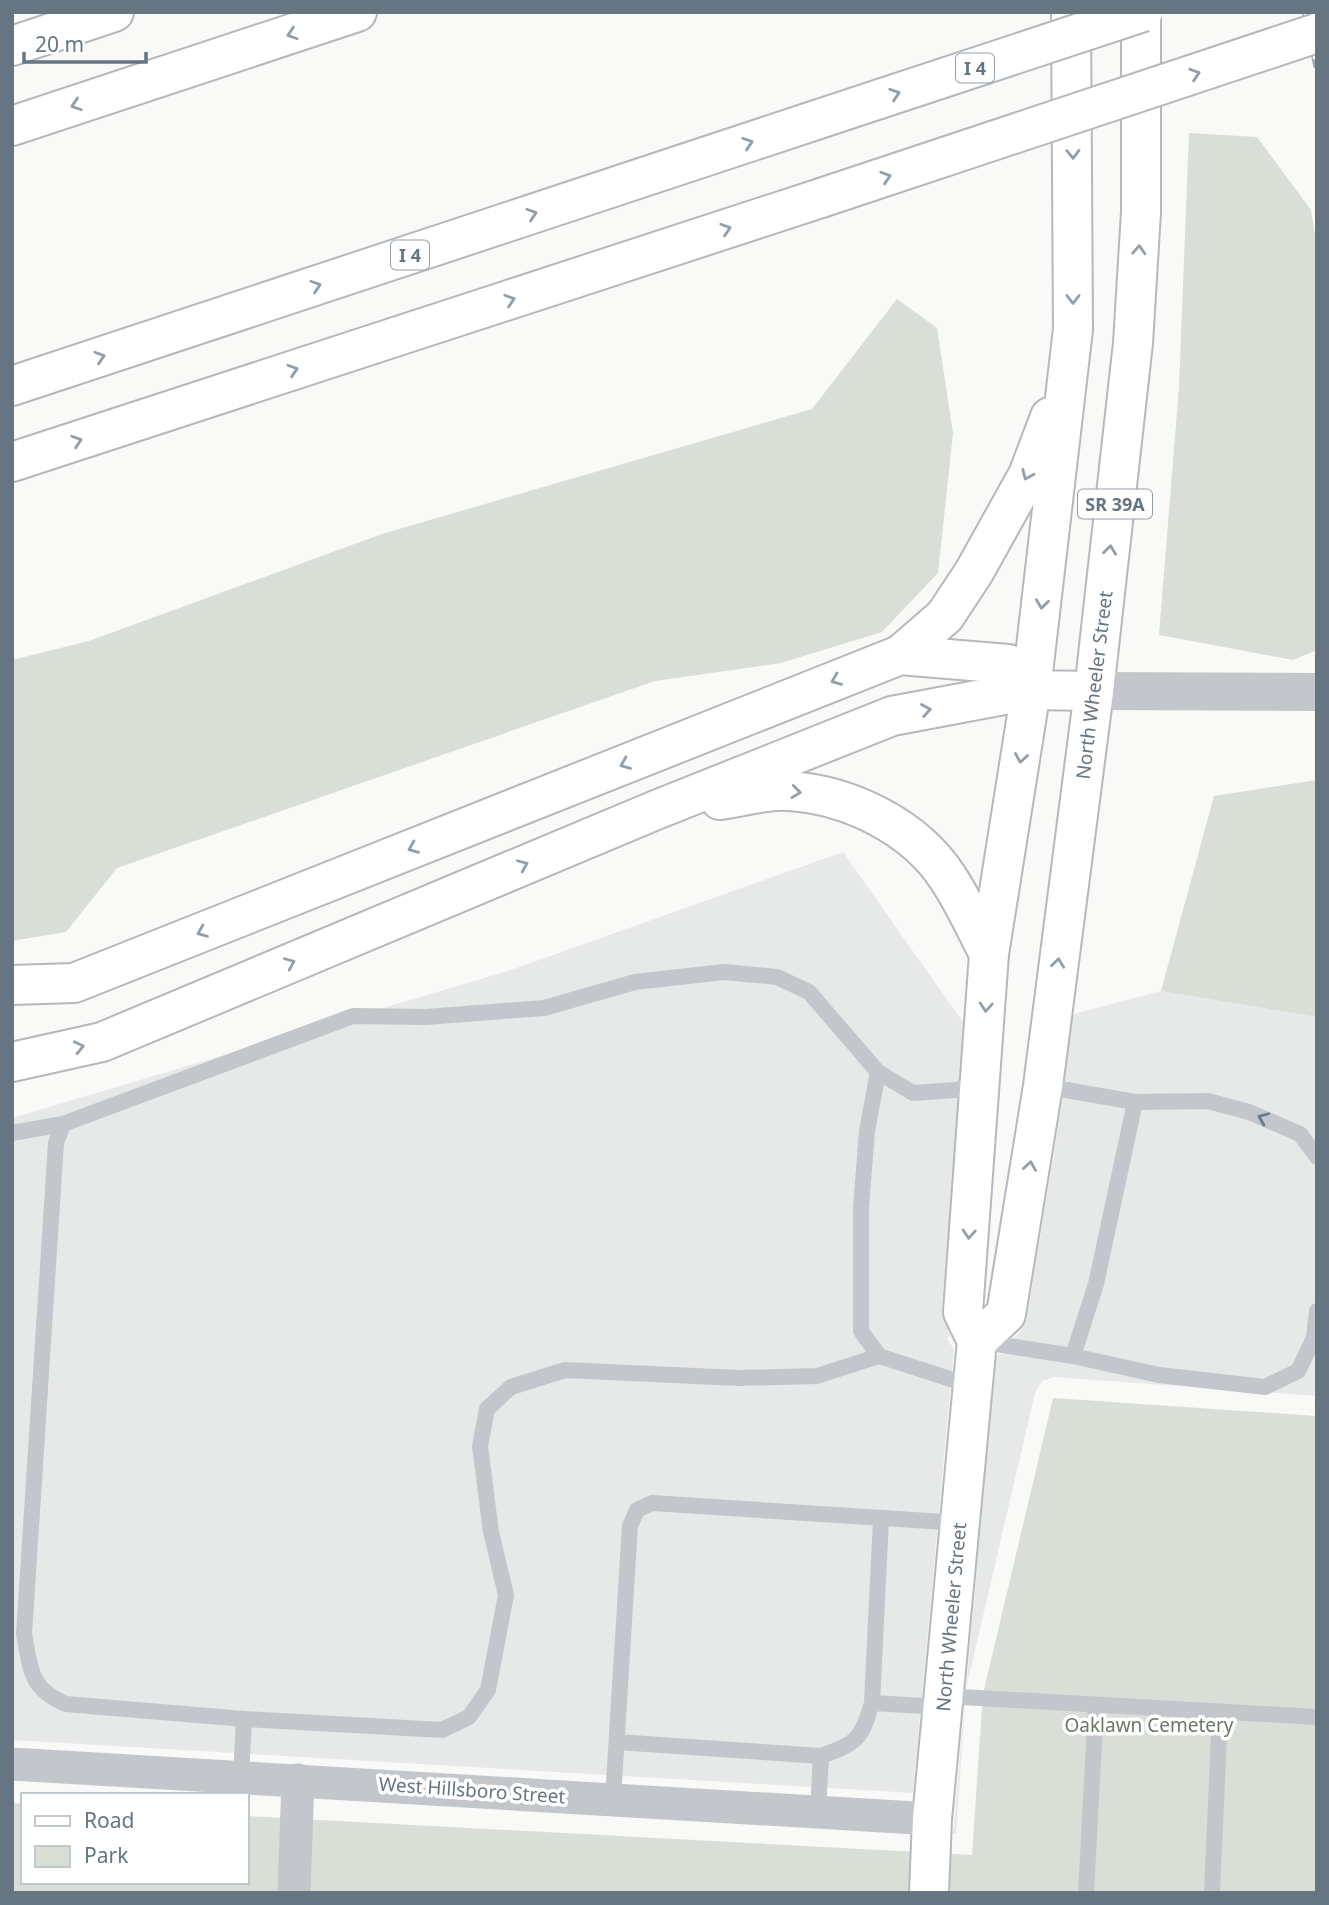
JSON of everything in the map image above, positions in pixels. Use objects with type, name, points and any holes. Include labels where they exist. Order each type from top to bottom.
[{"type":"main road","points":[[12,46],[114,12]]},
{"type":"main road","points":[[12,125],[357,12]]},
{"type":"main road","name":"North Wheeler Street","points":[[929,1893],[932,1819],[977,1341],[963,1312],[989,954],[1031,690],[1073,329],[1071,12]]},
{"type":"main road","name":"North Wheeler Street","points":[[977,1341],[1006,1314],[1043,1086],[1094,691],[1135,318],[1141,212],[1142,12]]},
{"type":"main road","name":"I 4","points":[[12,386],[1142,12]]},
{"type":"main road","points":[[12,462],[1317,33]]},
{"type":"main road","points":[[12,985],[74,983],[900,655],[945,616],[1001,528],[1028,475],[1070,366]]},
{"type":"main road","points":[[900,655],[1008,664],[1031,690]]},
{"type":"main road","points":[[12,1062],[102,1042],[656,810],[892,716],[1031,690],[1094,691]]},
{"type":"main road","points":[[656,810],[787,790],[833,798],[871,812],[909,836],[947,877],[989,954]]},
{"type":"street","points":[[1094,691],[1317,692]]},
{"type":"street","name":"West Hillsboro Street","points":[[12,1764],[932,1819]]},
{"type":"street","points":[[294,1893],[298,1780]]},
{"type":"lane","points":[[12,1133],[63,1124],[352,1016],[426,1017],[544,1008],[635,982],[724,972],[777,976],[810,992],[878,1072],[913,1093],[955,1090],[981,1084]]},
{"type":"lane","points":[[878,1072],[867,1131],[859,1279],[861,1331],[879,1356],[971,1398]]},
{"type":"lane","points":[[1043,1086],[1135,1102],[1208,1101],[1249,1112],[1300,1134],[1317,1157]]},
{"type":"lane","points":[[1073,1356],[1096,1284],[1135,1102]]},
{"type":"lane","points":[[63,1124],[55,1157],[24,1634],[32,1679],[50,1697],[66,1704],[244,1719],[442,1730],[469,1717],[488,1690],[506,1595],[491,1532],[480,1446],[487,1409],[511,1387],[565,1370],[738,1378],[817,1376],[879,1356]]},
{"type":"lane","points":[[977,1341],[1073,1356],[1159,1375],[1265,1387],[1298,1371],[1314,1338],[1317,1311]]},
{"type":"lane","points":[[613,1799],[630,1526],[637,1510],[652,1503],[960,1523]]},
{"type":"lane","points":[[617,1742],[821,1756],[852,1744],[864,1731],[872,1703],[881,1519]]},
{"type":"lane","points":[[872,1703],[1096,1705],[1317,1717]]},
{"type":"lane","points":[[1086,1893],[1096,1705]]},
{"type":"lane","points":[[1212,1893],[1220,1712]]},
{"type":"lane","points":[[241,1776],[244,1719]]},
{"type":"lane","points":[[818,1811],[821,1756]]},
{"type":"shaded area","points":[[843,852],[965,1025],[942,1310],[950,1335],[947,1339],[954,1349],[913,1793],[12,1740],[12,1118],[508,971]]},
{"type":"shaded area","points":[[1161,991],[1317,1017],[1317,1396],[1054,1377],[1042,1381],[1035,1393],[966,1689],[996,1356],[1005,1352],[1003,1348],[1020,1332],[1027,1318],[1064,1090],[1070,1015]]},
{"type":"shaded area","points":[[966,1689],[956,1834],[953,1834]]},
{"type":"green space","points":[[1189,133],[1257,137],[1311,210],[1317,248],[1317,650],[1293,660],[1159,635],[1179,387]]},
{"type":"green space","points":[[897,299],[937,328],[953,433],[938,573],[882,632],[781,663],[655,681],[117,868],[66,932],[12,941],[12,660],[89,641],[382,534],[812,409]]},
{"type":"green space","points":[[1317,780],[1317,1017],[1161,991],[1214,796]]},
{"type":"green space","name":"Oaklawn Cemetery","points":[[1053,1398],[1317,1416],[1317,1893],[12,1893],[12,1803],[21,1804],[21,1884],[248,1884],[248,1816],[972,1855],[983,1694]]},
{"type":"railway","points":[[1306,12],[1317,65]]}]
